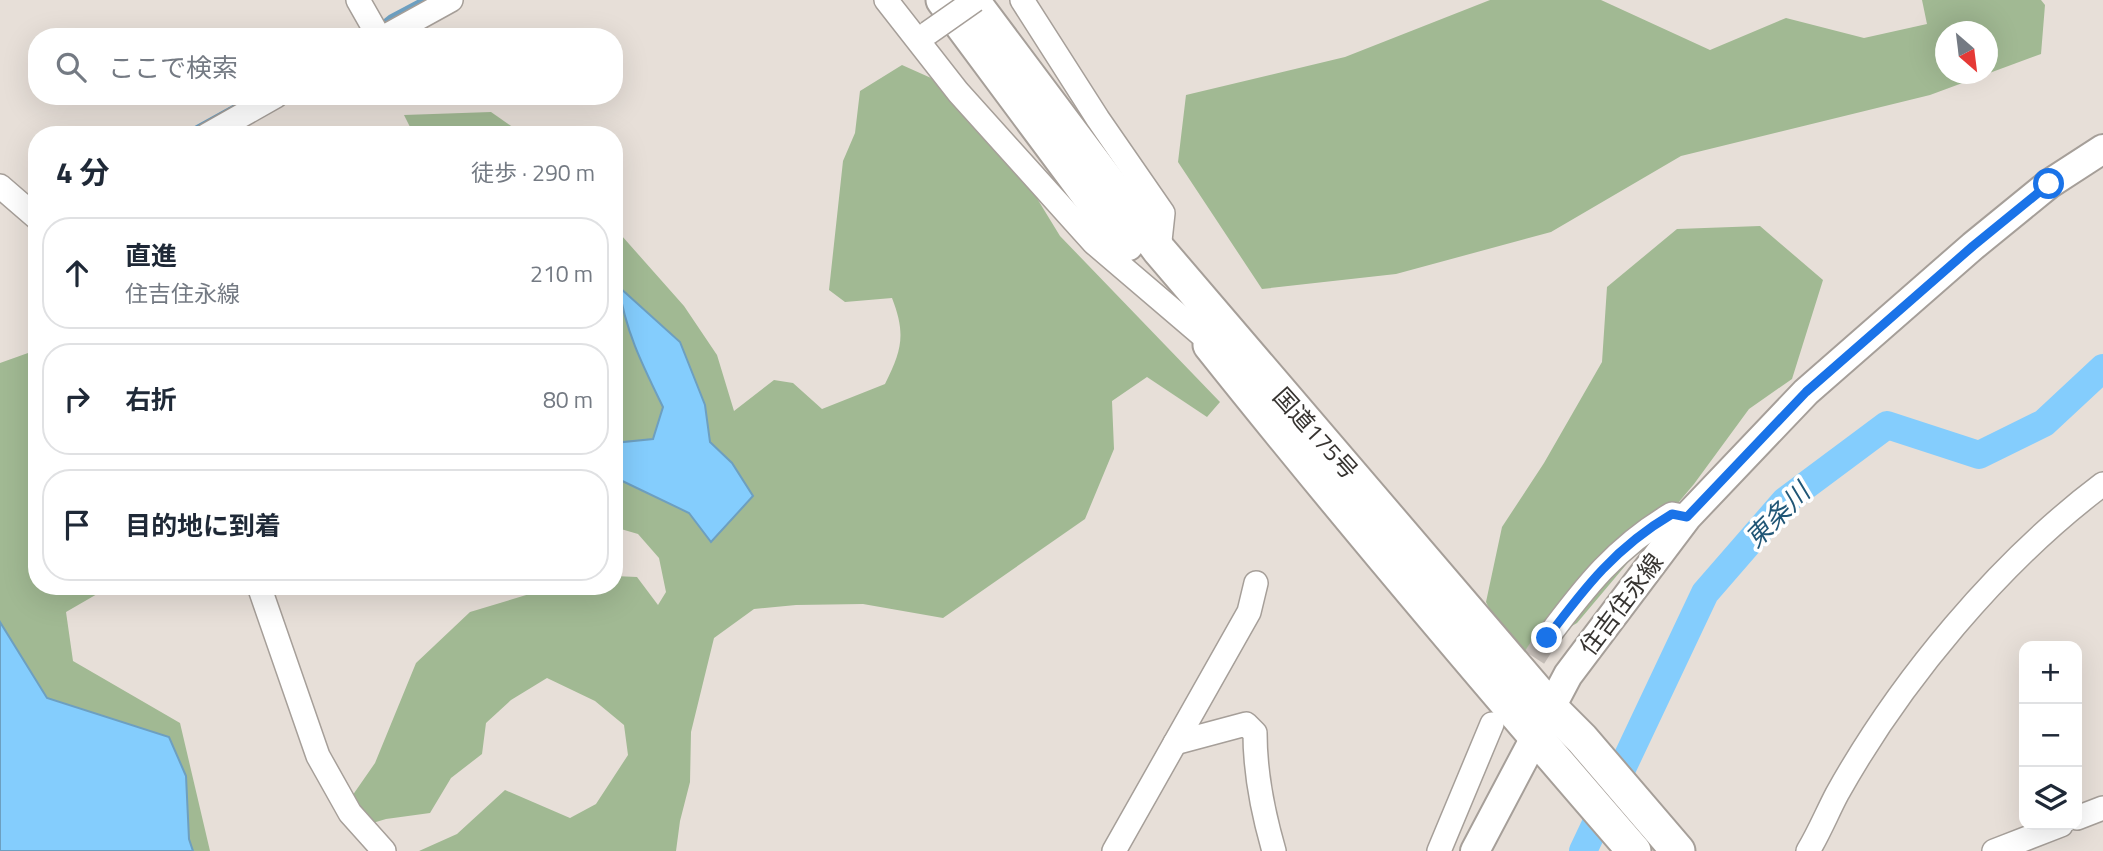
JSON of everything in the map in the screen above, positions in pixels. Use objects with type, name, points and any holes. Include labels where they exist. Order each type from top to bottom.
[{"type":"highway","name":"国道175号","points":[[943,0],[1091,199],[1276,428],[1535,738],[1634,851]]},
{"type":"highway","name":"国道175号","points":[[974,0],[1159,250],[1551,708],[1582,739],[1678,851]]},
{"type":"main road","name":"住吉住永線","points":[[1475,851],[1568,675],[1687,517],[1806,392],[1982,238],[2049,184],[2103,149]]},
{"type":"street","points":[[358,0],[374,28]]},
{"type":"street","points":[[400,28],[451,0]]},
{"type":"street","points":[[887,0],[922,37],[958,92],[1094,243],[1203,336]]},
{"type":"street","points":[[922,37],[974,0]]},
{"type":"street","points":[[1022,0],[1098,119],[1163,213],[1159,250]]},
{"type":"street","points":[[222,126],[260,105]]},
{"type":"street","points":[[0,186],[28,210]]},
{"type":"street","points":[[1808,851],[1837,794],[1866,749],[1902,694],[1950,633],[2040,537],[2103,484]]},
{"type":"street","points":[[1547,638],[1591,580],[1642,531],[1672,514],[1687,517]]},
{"type":"street","points":[[1114,851],[1249,612],[1256,583]]},
{"type":"street","points":[[262,595],[318,756],[350,813],[384,851]]},
{"type":"street","points":[[1175,743],[1246,724],[1255,733],[1255,759],[1274,851]]},
{"type":"street","points":[[1439,851],[1492,724]]},
{"type":"street","points":[[2082,816],[2103,808]]},
{"type":"street","points":[[1994,851],[2047,830]]},
{"type":"green space","points":[[1490,0],[1601,0],[1710,50],[1786,18],[1864,38],[1927,24],[1922,0],[2041,0],[2045,5],[2041,54],[1998,70],[1998,21],[1935,21],[1935,84],[1960,84],[1930,95],[1681,156],[1551,232],[1396,274],[1262,289],[1178,162],[1186,95],[1345,57]]},
{"type":"green space","points":[[902,65],[940,82],[1013,159],[1060,236],[1220,402],[1207,417],[1147,377],[1112,401],[1114,449],[1085,519],[943,618],[863,604],[796,605],[754,609],[714,638],[691,732],[690,782],[676,851],[419,851],[457,834],[505,790],[570,818],[596,804],[628,755],[624,725],[595,701],[547,678],[511,700],[486,723],[482,754],[451,778],[430,813],[386,819],[366,825],[350,799],[375,763],[416,663],[470,612],[526,595],[623,595],[623,576],[637,577],[658,605],[666,592],[659,558],[638,534],[623,530],[623,237],[684,306],[717,355],[734,411],[774,380],[793,383],[822,409],[885,384],[900,342],[899,322],[892,298],[845,302],[829,290],[843,161],[855,133],[860,91]]},
{"type":"green space","points":[[491,112],[511,126],[410,126],[404,115]]},
{"type":"green space","points":[[1760,226],[1823,280],[1792,379],[1749,409],[1694,484],[1577,623],[1514,660],[1486,602],[1502,527],[1544,463],[1602,362],[1607,287],[1677,229]]},
{"type":"green space","points":[[28,353],[28,595],[95,595],[66,612],[73,661],[180,723],[210,851],[164,851],[0,676],[0,363]]},
{"type":"water","points":[[623,291],[680,342],[705,405],[710,442],[732,463],[753,496],[711,542],[689,513],[623,481],[623,442],[653,439],[663,407],[631,334],[623,306]]},
{"type":"water","points":[[0,622],[47,698],[169,737],[186,776],[189,839],[193,851],[0,851]]},
{"type":"waterway","points":[[379,26],[422,0]]},
{"type":"waterway","points":[[199,126],[237,105]]},
{"type":"waterway","name":"東条川","points":[[1583,851],[1705,593],[1785,501],[1887,425],[1979,455],[2044,423],[2103,368]]},
{"type":"tunnel","points":[[1516,686],[1547,638]]},
{"type":"route","points":[[1547,638],[1591,580],[1642,531],[1672,514],[1687,517],[1806,392],[1973,246],[2049,184]]}]
